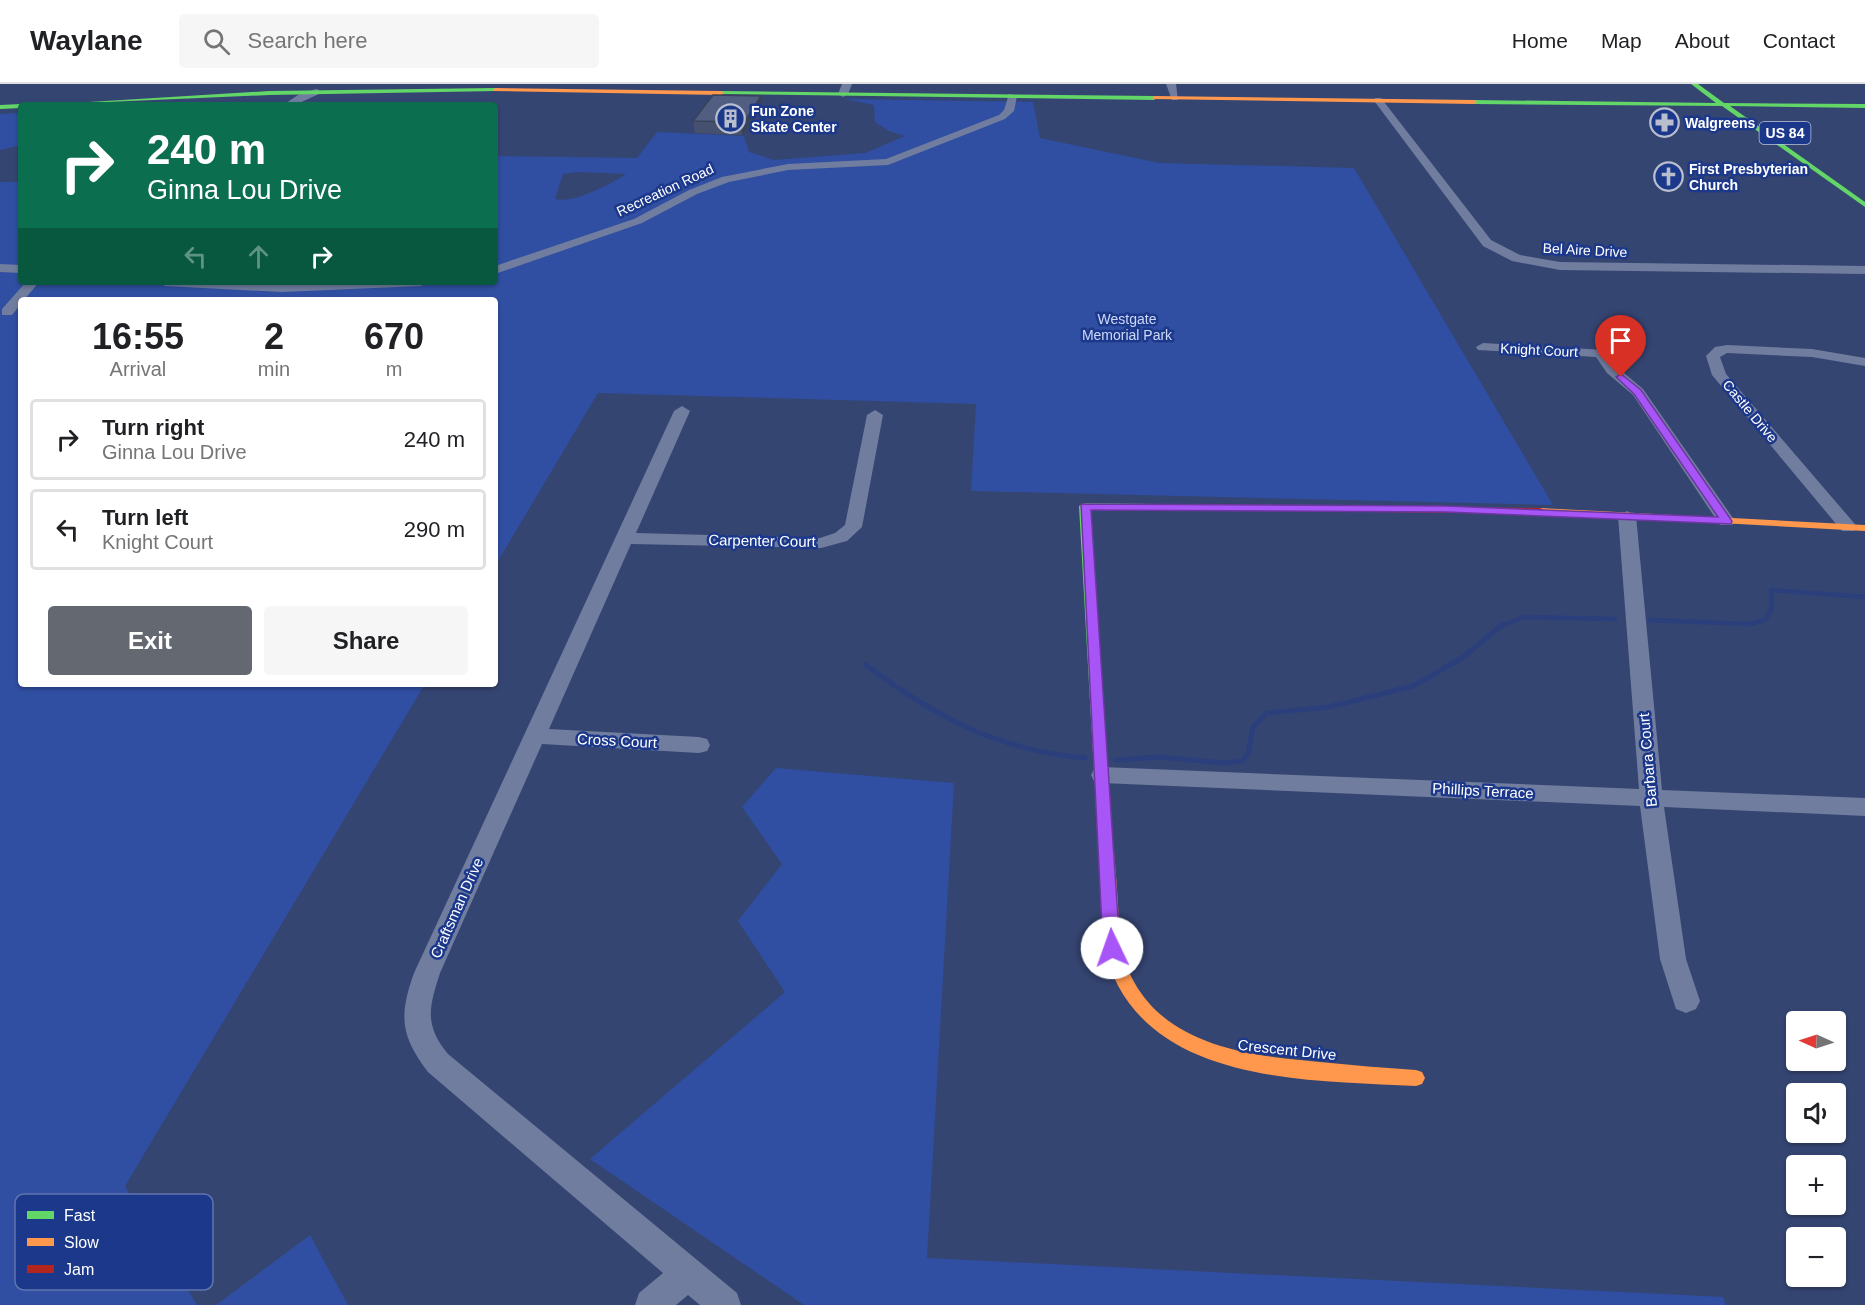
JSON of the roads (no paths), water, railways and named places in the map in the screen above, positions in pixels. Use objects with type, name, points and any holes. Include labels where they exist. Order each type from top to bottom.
[{"type":"main road","points":[[316,92],[338,84]]},
{"type":"main road","points":[[357,84],[372,90]]},
{"type":"main road","name":"US 84","points":[[1694,84],[1865,205]]},
{"type":"main road","name":"US 84","points":[[1715,84],[1865,189]]},
{"type":"main road","points":[[100,102],[372,90],[702,88],[845,89],[994,96],[1173,91],[1378,100],[1865,106]]},
{"type":"main road","points":[[269,93],[289,99],[291,102]]},
{"type":"main road","points":[[0,107],[18,106]]},
{"type":"main road","name":"Crescent Drive","points":[[1416,1078],[1270,1068],[1207,1055],[1180,1041],[1157,1024],[1136,1003],[1120,975],[1112,948],[1085,506],[1446,509],[1627,516]]},
{"type":"main road","points":[[1627,516],[1865,528]]},
{"type":"street","points":[[299,102],[315,97],[316,92]]},
{"type":"street","points":[[866,162],[987,115],[994,107],[994,96]]},
{"type":"street","name":"Recreation Road","points":[[498,269],[638,221],[693,192],[726,179],[788,167],[888,162],[1002,117],[1009,111],[1012,96]]},
{"type":"street","name":"Bel Aire Drive","points":[[1378,100],[1487,243],[1508,255],[1560,266],[1865,270]]},
{"type":"street","points":[[0,268],[18,269]]},
{"type":"street","points":[[3,307],[18,284]]},
{"type":"street","points":[[3,307],[29,285]]},
{"type":"street","points":[[224,285],[282,288],[352,285]]},
{"type":"street","name":"Knight Court","points":[[1483,347],[1600,353],[1612,370],[1638,392],[1726,521]]},
{"type":"street","name":"Castle Drive","points":[[1848,527],[1719,375],[1713,362],[1713,356],[1720,350],[1728,349],[1789,351],[1865,362]]},
{"type":"street","name":"Craftsman Drive","points":[[682,411],[427,973],[417,1000],[415,1025],[423,1046],[438,1064],[686,1275],[725,1305]]},
{"type":"street","name":"Carpenter Court","points":[[625,538],[820,543],[841,537],[850,530],[854,523],[875,415]]},
{"type":"street","name":"Barbara Court","points":[[1627,516],[1650,799],[1673,960],[1686,1001]]},
{"type":"street","name":"Cross Court","points":[[535,736],[699,746]]},
{"type":"street","name":"Phillips Terrace","points":[[1102,775],[1865,807]]},
{"type":"street","points":[[651,1305],[686,1275]]},
{"type":"waterway","points":[[1650,620],[1749,624],[1765,620],[1772,608],[1771,590],[1865,597]]},
{"type":"waterway","points":[[1502,626],[1523,617],[1615,619]]},
{"type":"waterway","points":[[1116,760],[1159,757],[1223,763],[1242,761],[1248,754],[1253,727],[1267,713],[1329,707],[1413,686],[1462,658],[1503,624]]},
{"type":"waterway","points":[[866,665],[917,700],[968,728],[1023,747],[1085,758]]},
{"type":"place","name":"Fun Zone Skate Center","points":[[730,119]]},
{"type":"place","name":"Walgreens","points":[[1664,123]]},
{"type":"place","name":"First Presbyterian Church","points":[[1668,177]]},
{"type":"park label","name":"Westgate Memorial Park","points":[[1127,328]]}]
